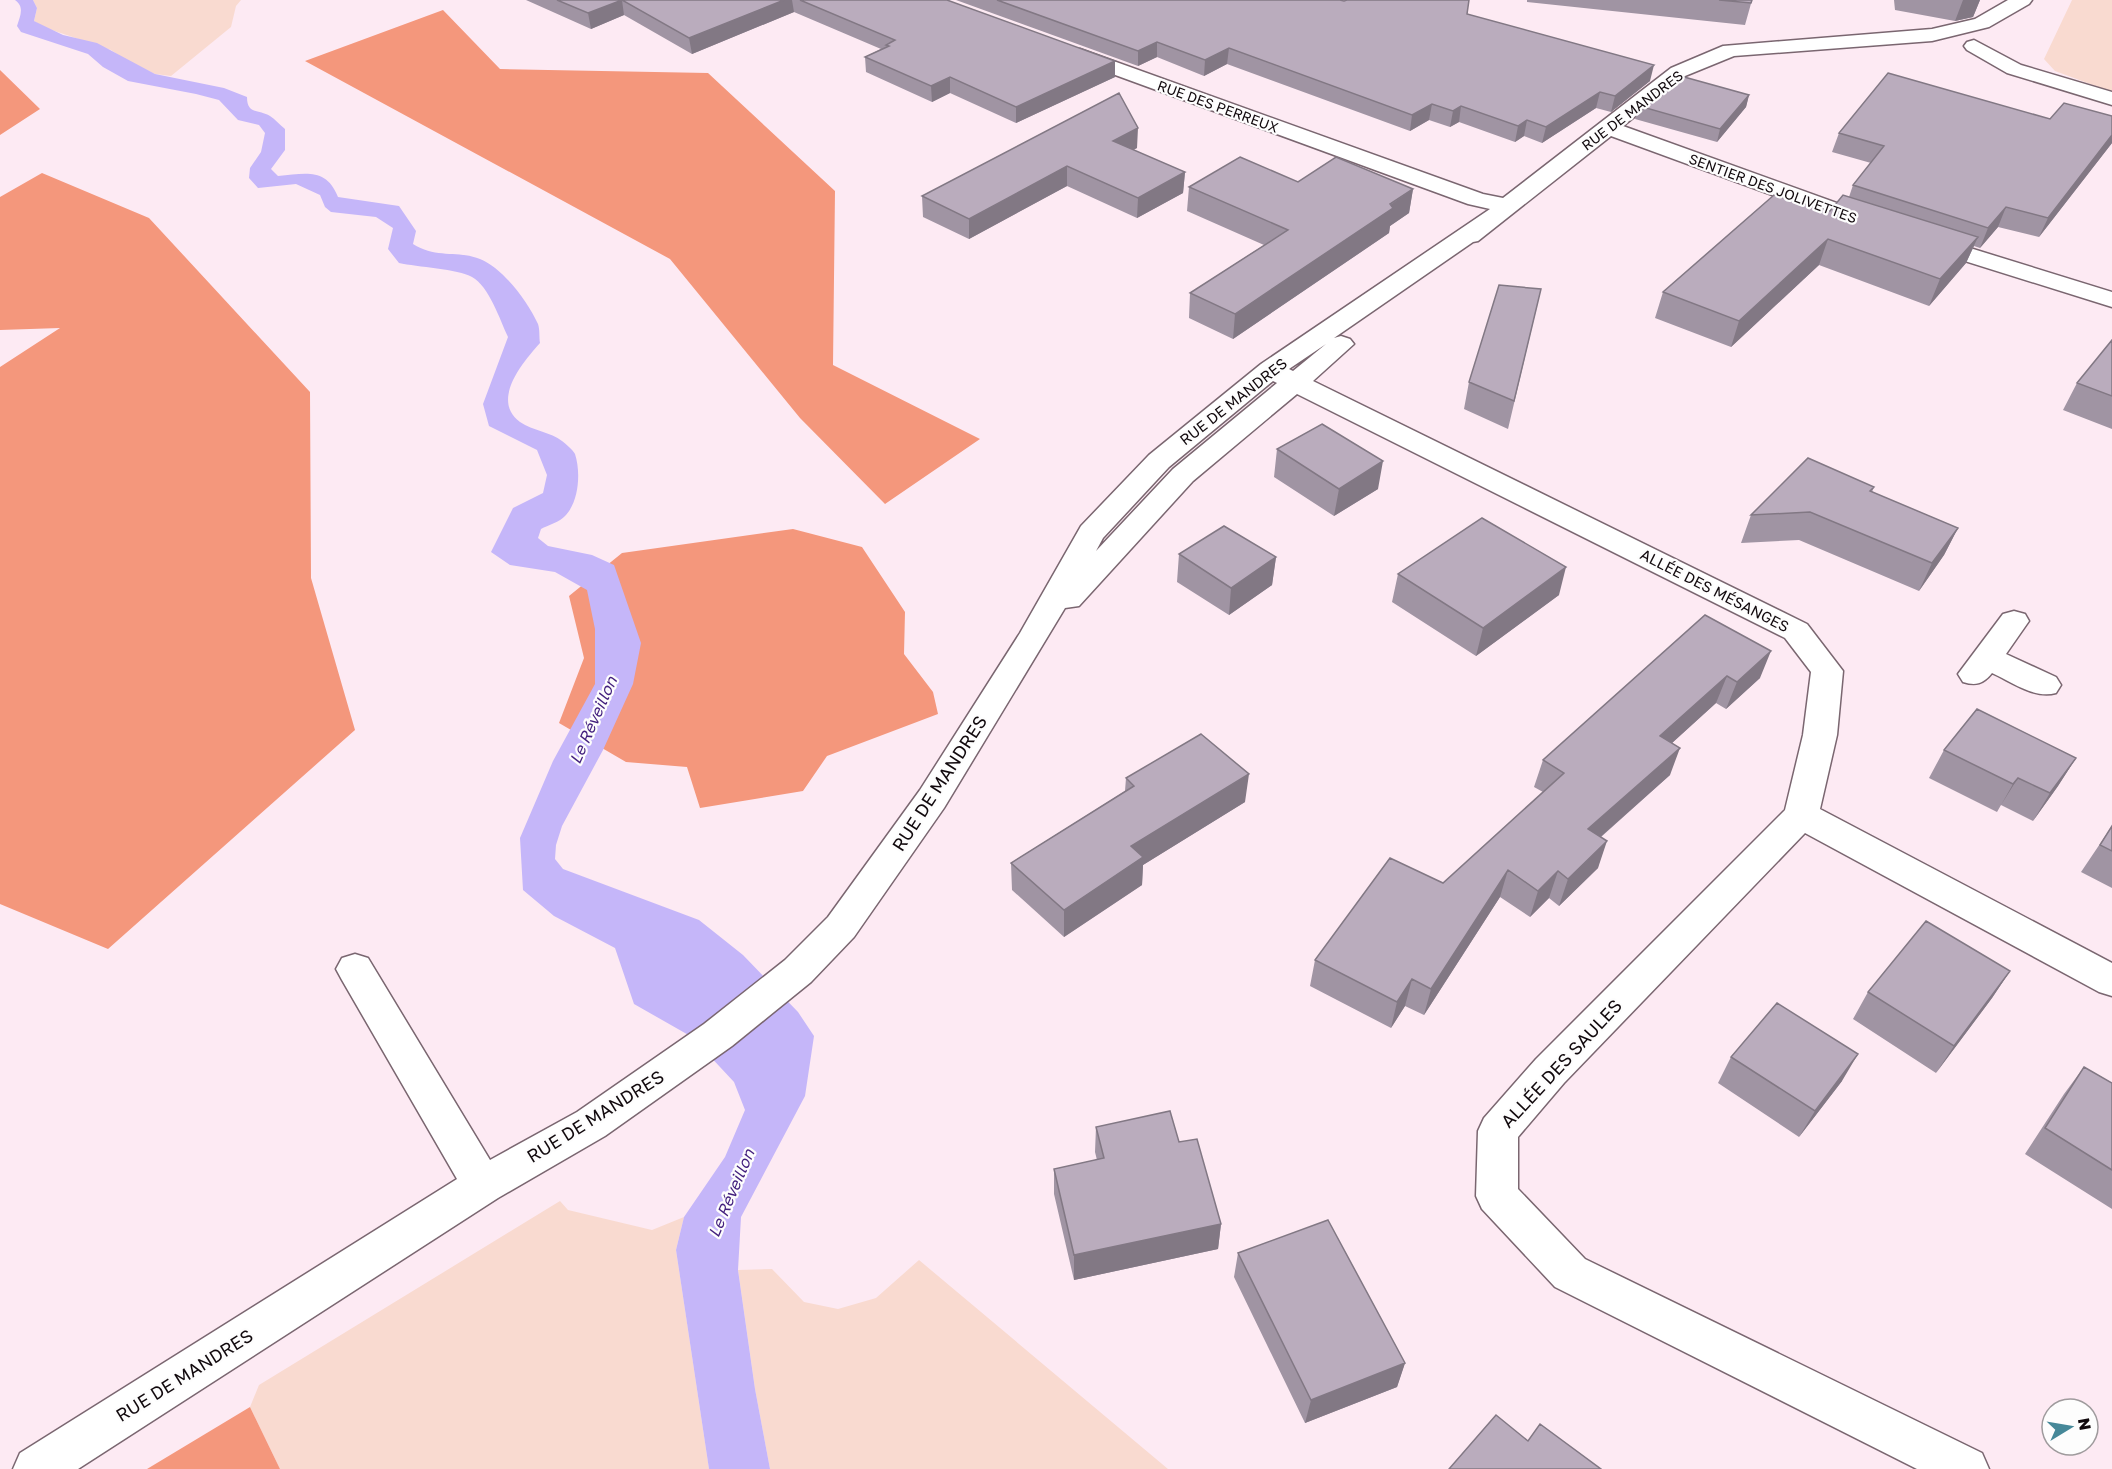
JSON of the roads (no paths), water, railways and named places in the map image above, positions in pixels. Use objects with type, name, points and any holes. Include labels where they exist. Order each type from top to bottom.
[{"type":"street","name":"RUE DE MANDRES","points":[[2022,23],[2032,1]]},
{"type":"street","name":"RUE DE MANDRES","points":[[1034,636],[1183,476],[1497,214],[1678,72],[1730,50],[1932,35],[1982,23],[2032,1]]},
{"type":"street","name":"RUE DE MANDRES","points":[[1797,44],[1899,48],[1974,46],[1994,38]]},
{"type":"street","name":"RUE DES PERREUX","points":[[1050,45],[1476,199],[1497,214]]},
{"type":"street","points":[[1974,46],[2014,69],[2112,99]]},
{"type":"street","name":"SENTIER DES JOLIVETTES","points":[[1607,127],[1833,211],[1888,229]]},
{"type":"street","name":"RUE DE MANDRES","points":[[36,1469],[483,1185],[591,1124],[718,1035],[798,971],[841,927],[932,800],[1034,636],[1091,533],[1159,460],[1270,370],[1497,214]]},
{"type":"street","points":[[1911,236],[2112,300]]},
{"type":"street","name":"ALLÉE DES MÉSANGES","points":[[1270,370],[1297,381],[1796,630],[1827,671],[1820,735],[1801,815]]},
{"type":"street","points":[[2014,621],[1980,665],[2045,685]]},
{"type":"street","points":[[1801,815],[2112,981]]},
{"type":"street","name":"ALLÉE DES SAULES","points":[[1801,815],[1550,1071],[1498,1131],[1497,1196],[1570,1273],[1966,1469]]},
{"type":"street","points":[[355,969],[483,1185]]},
{"type":"water","name":"Le Réveillon","points":[[15,0],[33,0],[37,8],[34,21],[63,35],[97,43],[155,74],[224,88],[247,97],[251,109],[270,116],[285,129],[285,150],[271,169],[278,176],[314,174],[327,181],[338,197],[399,206],[416,231],[413,244],[439,253],[472,256],[489,264],[498,270],[522,296],[534,315],[539,326],[540,343],[513,381],[508,403],[512,413],[520,422],[558,438],[571,449],[577,461],[578,478],[576,495],[570,510],[560,520],[541,529],[538,538],[548,546],[592,555],[614,565],[641,643],[633,684],[603,750],[562,826],[556,845],[555,859],[563,869],[699,920],[743,955],[798,1012],[814,1036],[805,1096],[741,1217],[738,1270],[755,1389],[770,1469],[709,1469],[676,1250],[684,1217],[725,1157],[745,1110],[734,1082],[692,1037],[634,1004],[615,948],[554,916],[523,890],[520,838],[553,761],[595,684],[595,629],[587,590],[555,572],[510,565],[491,552],[513,508],[543,493],[547,475],[537,450],[489,426],[483,404],[508,337],[493,304],[478,281],[466,274],[399,263],[388,249],[393,228],[376,217],[331,212],[325,207],[320,195],[296,184],[258,188],[249,178],[250,168],[261,152],[265,133],[259,125],[238,120],[219,100],[128,81],[103,67],[88,54],[21,32],[17,26],[21,9]]}]
